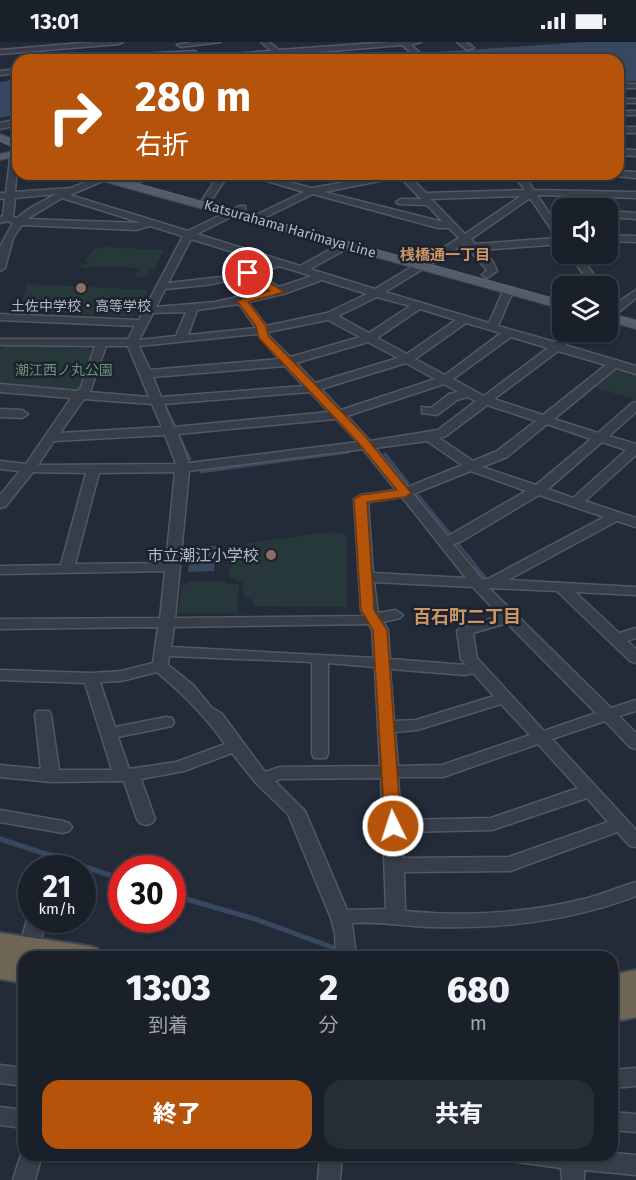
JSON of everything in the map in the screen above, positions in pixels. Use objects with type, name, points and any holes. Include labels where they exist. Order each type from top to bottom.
[{"type":"highway","points":[[0,944],[18,955]]},
{"type":"highway","points":[[0,967],[18,962]]},
{"type":"highway","points":[[618,986],[636,982]]},
{"type":"highway","points":[[618,1009],[636,1005]]},
{"type":"main road","name":"Katsurahama Harimaya Line","points":[[124,180],[237,210],[346,245],[487,275],[552,293]]},
{"type":"main road","name":"Katsurahama Harimaya Line","points":[[142,180],[206,202]]},
{"type":"main road","name":"Katsurahama Harimaya Line","points":[[260,217],[427,262],[552,301]]},
{"type":"main road","points":[[618,313],[636,315]]},
{"type":"main road","points":[[618,316],[636,325]]},
{"type":"street","points":[[0,52],[119,42]]},
{"type":"street","points":[[126,54],[168,46],[217,42]]},
{"type":"street","points":[[208,54],[303,42]]},
{"type":"street","points":[[297,54],[404,42],[415,46]]},
{"type":"street","points":[[461,42],[470,48]]},
{"type":"street","points":[[270,45],[278,54]]},
{"type":"street","points":[[270,45],[286,54]]},
{"type":"street","points":[[168,46],[176,54]]},
{"type":"street","points":[[0,178],[12,177],[5,195],[4,219],[19,222],[136,227],[155,224]]},
{"type":"street","points":[[0,268],[6,242],[19,222],[36,209],[62,195],[99,180]]},
{"type":"street","points":[[206,202],[220,180]]},
{"type":"street","points":[[271,180],[438,225],[452,225]]},
{"type":"street","points":[[260,217],[313,191],[359,180]]},
{"type":"street","points":[[409,180],[489,264],[492,271],[487,275]]},
{"type":"street","points":[[522,180],[552,223]]},
{"type":"street","points":[[5,195],[74,190]]},
{"type":"street","points":[[401,202],[531,193],[577,192],[636,195]]},
{"type":"street","points":[[0,342],[132,343],[261,331],[330,316],[376,293],[427,262],[470,243],[531,193]]},
{"type":"street","points":[[62,195],[418,306],[636,370]]},
{"type":"street","points":[[429,201],[469,203]]},
{"type":"street","points":[[237,210],[189,235],[132,343],[155,401],[183,461],[167,623],[161,658],[205,711],[216,718],[262,779],[296,811],[341,918],[345,933],[346,951]]},
{"type":"street","points":[[546,213],[552,213]]},
{"type":"street","points":[[618,215],[636,216]]},
{"type":"street","points":[[618,238],[636,238]]},
{"type":"street","points":[[470,243],[552,239]]},
{"type":"street","points":[[301,270],[346,245]]},
{"type":"street","points":[[161,286],[195,284],[248,273],[278,263]]},
{"type":"street","points":[[248,273],[279,292]]},
{"type":"street","points":[[148,310],[191,308],[242,301],[279,292],[322,276]]},
{"type":"street","points":[[491,327],[495,323],[505,294],[511,290]]},
{"type":"street","points":[[618,306],[636,293]]},
{"type":"street","points":[[242,301],[261,326],[261,331],[287,362],[366,445],[444,542],[484,583],[511,617],[636,743]]},
{"type":"street","points":[[144,374],[287,362],[369,338],[418,306]]},
{"type":"street","points":[[181,339],[192,311],[191,308]]},
{"type":"street","points":[[330,316],[485,401],[636,449]]},
{"type":"street","points":[[0,317],[141,323]]},
{"type":"street","points":[[0,388],[155,401],[312,388],[407,359],[465,319]]},
{"type":"street","points":[[49,437],[170,432],[338,415],[445,380],[510,332]]},
{"type":"street","points":[[0,465],[29,469],[183,468],[430,437],[442,433],[562,342]]},
{"type":"street","points":[[0,504],[29,469],[74,402],[87,388],[101,344]]},
{"type":"street","points":[[396,920],[393,826],[380,630],[368,610],[361,499],[405,493],[502,454],[614,364]]},
{"type":"street","points":[[426,410],[433,412],[453,397],[467,393]]},
{"type":"street","points":[[444,542],[457,538],[538,489],[636,406]]},
{"type":"street","points":[[0,412],[22,414]]},
{"type":"street","points":[[430,437],[472,466],[629,523]]},
{"type":"street","points":[[576,502],[636,449]]},
{"type":"street","points":[[67,569],[93,469]]},
{"type":"street","points":[[484,583],[629,523]]},
{"type":"street","points":[[0,570],[173,567]]},
{"type":"street","points":[[366,577],[636,591]]},
{"type":"street","points":[[561,587],[636,658]]},
{"type":"street","points":[[0,624],[373,619],[395,615]]},
{"type":"street","points":[[511,617],[465,631],[470,659],[636,841]]},
{"type":"street","points":[[616,639],[636,633]]},
{"type":"street","points":[[0,675],[92,678],[121,676],[161,658],[320,658],[465,670],[476,667]]},
{"type":"street","points":[[320,658],[320,754]]},
{"type":"street","points":[[92,678],[109,734],[146,819]]},
{"type":"street","points":[[386,727],[417,725],[504,698]]},
{"type":"street","points":[[262,779],[279,773],[443,771],[636,705]]},
{"type":"street","points":[[43,715],[51,776]]},
{"type":"street","points":[[109,734],[166,722]]},
{"type":"street","points":[[0,771],[51,776],[126,774],[171,768],[235,746]]},
{"type":"street","points":[[393,826],[492,824],[589,791]]},
{"type":"street","points":[[0,816],[63,827]]},
{"type":"street","points":[[395,865],[510,864],[620,824]]},
{"type":"street","points":[[341,918],[354,914],[396,920],[450,921],[535,916],[572,909],[636,889]]},
{"type":"street","points":[[29,951],[34,933]]},
{"type":"street","points":[[0,1074],[18,1076]]},
{"type":"street","points":[[618,1078],[636,1077]]},
{"type":"street","points":[[0,1116],[18,1118]]},
{"type":"street","points":[[618,1122],[636,1123]]},
{"type":"street","points":[[24,1180],[29,1161]]},
{"type":"street","points":[[329,1180],[331,1161]]},
{"type":"street","points":[[554,1161],[572,1165],[636,1165]]},
{"type":"green space","points":[[105,247],[164,250],[155,269],[150,269],[146,277],[135,277],[140,268],[93,266],[84,269],[79,265],[90,264],[85,262],[93,250]]},
{"type":"green space","points":[[27,284],[148,290],[133,317],[20,310]]},
{"type":"green space","name":"潮江西ノ丸公園","points":[[5,346],[87,348],[94,352],[81,388],[70,392],[0,386],[0,349]]},
{"type":"green space","points":[[618,370],[636,375],[636,400],[590,386],[609,372]]},
{"type":"green space","points":[[330,532],[346,535],[347,607],[254,606],[252,599],[245,598],[242,582],[229,577],[233,554],[247,543]]},
{"type":"green space","points":[[227,581],[227,584],[239,584],[238,598],[241,601],[238,601],[238,613],[178,614],[181,585],[187,585],[188,582]]},
{"type":"water","points":[[585,42],[636,42],[636,81],[624,82],[624,54],[408,54]]},
{"type":"water","points":[[12,80],[12,115],[0,118],[0,82]]},
{"type":"water","points":[[191,546],[216,546],[214,571],[188,572]]},
{"type":"waterway","points":[[154,379],[161,397]]},
{"type":"waterway","points":[[166,408],[174,425]]},
{"type":"waterway","points":[[180,438],[190,459]]},
{"type":"waterway","points":[[201,472],[349,452]]},
{"type":"waterway","points":[[385,454],[408,483]]},
{"type":"waterway","points":[[417,494],[451,535]]},
{"type":"waterway","points":[[457,543],[477,567]]},
{"type":"waterway","points":[[475,566],[485,578]]},
{"type":"waterway","points":[[0,839],[108,874]]},
{"type":"waterway","points":[[186,899],[255,919],[340,950]]},
{"type":"tram line","points":[[0,141],[12,146]]},
{"type":"tram line","points":[[124,180],[552,298]]},
{"type":"tram line","points":[[618,317],[636,322]]},
{"type":"place","name":"土佐中学校・高等学校","points":[[81,288]]},
{"type":"place","name":"市立潮江小学校","points":[[271,555]]},
{"type":"district","name":"桟橋通一丁目","points":[[445,255]]},
{"type":"district","name":"百石町二丁目","points":[[467,617]]},
{"type":"route","points":[[248,273],[279,292],[242,301],[261,326],[263,336],[360,437],[405,493],[361,499],[368,610],[380,630],[393,826]]}]
